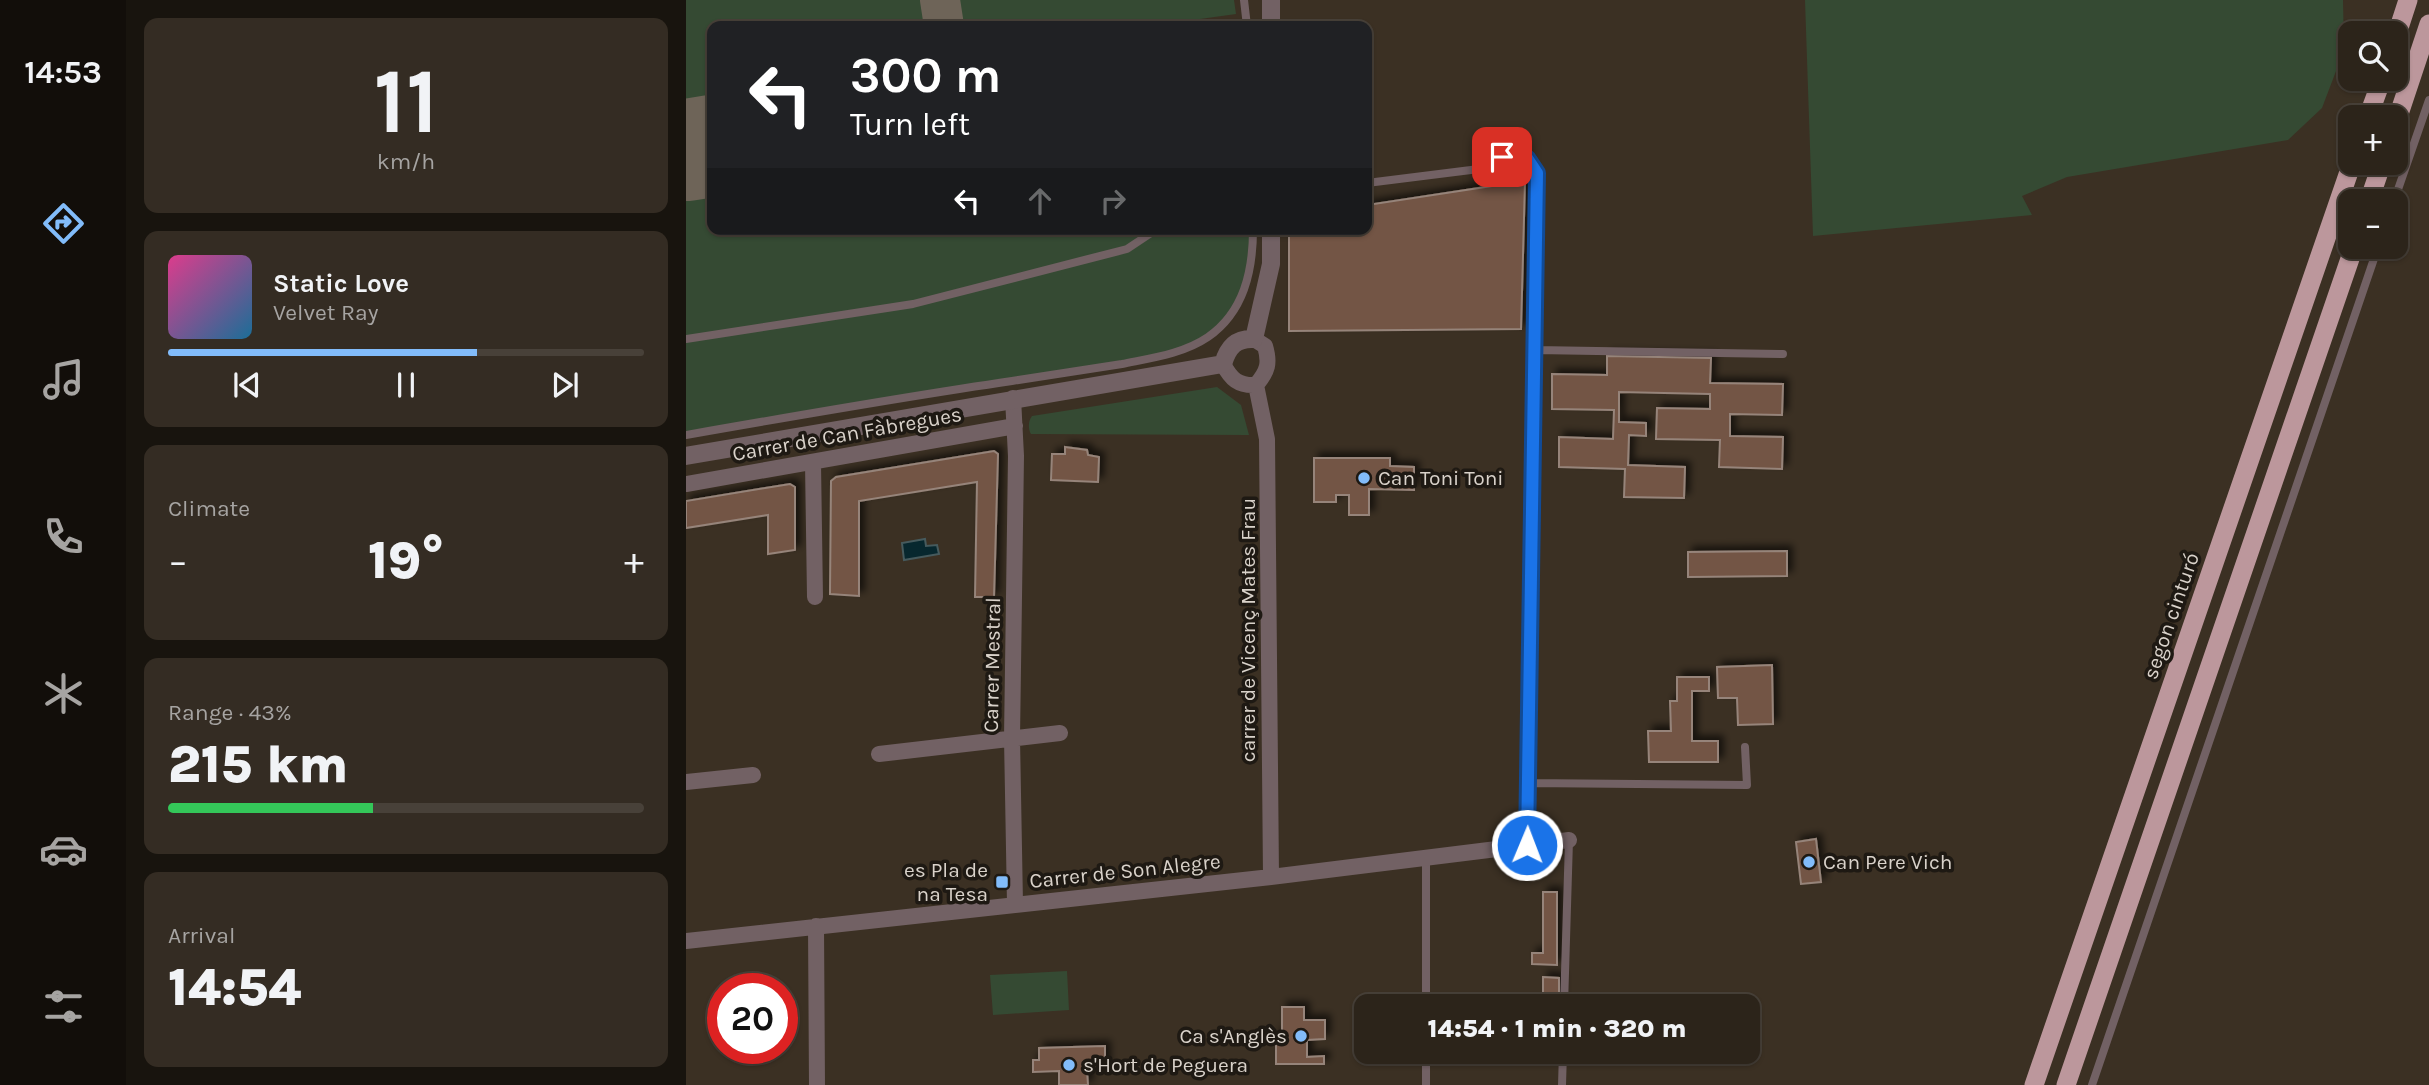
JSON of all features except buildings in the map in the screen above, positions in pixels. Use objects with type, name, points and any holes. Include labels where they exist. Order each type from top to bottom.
[{"type":"highway","points":[[2402,21],[2409,0]]},
{"type":"highway","points":[[2402,105],[2429,24]]},
{"type":"highway","name":"segon cinturó","points":[[2035,1085],[2348,175]]},
{"type":"highway","points":[[2066,1085],[2350,259]]},
{"type":"street","points":[[1271,0],[1271,21]]},
{"type":"street","points":[[1254,339],[1271,264],[1271,235]]},
{"type":"street","points":[[1254,339],[1265,346],[1269,362],[1265,375],[1256,385],[1244,386],[1229,375],[1223,363],[1226,352],[1234,343],[1254,339]]},
{"type":"street","points":[[686,456],[1223,363]]},
{"type":"street","name":"carrer de Vicenç Mates Frau","points":[[1256,385],[1268,439],[1271,877]]},
{"type":"street","name":"Carrer Mestral","points":[[1013,398],[1012,738],[1016,904]]},
{"type":"street","name":"Carrer de Can Fàbregues","points":[[686,484],[1015,426]]},
{"type":"street","points":[[813,463],[814,597]]},
{"type":"street","points":[[879,754],[1060,733]]},
{"type":"street","points":[[686,782],[753,775]]},
{"type":"street","name":"Carrer de Son Alegre","points":[[686,941],[1271,877],[1569,840]]},
{"type":"street","points":[[816,926],[817,1085]]},
{"type":"lane","points":[[1244,0],[1246,21]]},
{"type":"lane","points":[[2398,189],[2429,100]]},
{"type":"lane","points":[[1372,182],[1479,169],[1514,154],[1527,158],[1537,173],[1527,845]]},
{"type":"lane","points":[[686,339],[913,304],[1126,249],[1148,235]]},
{"type":"lane","points":[[686,435],[1165,356],[1208,337],[1229,319],[1245,286],[1253,254],[1253,235]]},
{"type":"lane","points":[[2092,1085],[2374,259]]},
{"type":"lane","points":[[1536,350],[1783,354]]},
{"type":"lane","points":[[1528,783],[1747,785],[1745,747]]},
{"type":"lane","points":[[1564,994],[1569,840]]},
{"type":"lane","points":[[1426,858],[1426,994]]},
{"type":"lane","points":[[1426,1064],[1426,1085]]},
{"type":"lane","points":[[1562,1085],[1563,1064]]},
{"type":"green space","points":[[686,0],[927,0],[930,21],[707,21],[707,120],[686,123]]},
{"type":"green space","points":[[951,0],[1234,0],[1236,14],[1186,21],[954,21]]},
{"type":"green space","points":[[1805,0],[2343,0],[2343,21],[2338,21],[2338,66],[2322,108],[2288,140],[2067,177],[2022,196],[2032,215],[1813,236]]},
{"type":"green space","points":[[707,173],[707,235],[1251,235],[1246,274],[1238,301],[1222,325],[1194,345],[1165,356],[686,434],[686,176]]},
{"type":"green space","points":[[1217,387],[1241,405],[1249,435],[1031,434],[1029,430],[1032,416]]},
{"type":"green space","points":[[1067,971],[1069,1010],[993,1015],[990,975]]},
{"type":"water","points":[[925,539],[926,546],[937,545],[939,554],[904,560],[902,543]]},
{"type":"taxiway","points":[[940,0],[943,21]]},
{"type":"runway","points":[[686,150],[707,147]]},
{"type":"place","name":"Can Toni Toni","points":[[1364,478]]},
{"type":"place","name":"Can Pere Vich","points":[[1809,862]]},
{"type":"place","name":"es Pla de na Tesa","points":[[1002,882]]},
{"type":"place","name":"Ca s'Anglès","points":[[1301,1036]]},
{"type":"place","name":"s'Hort de Peguera","points":[[1069,1065]]},
{"type":"route","points":[[1502,157],[1514,154],[1527,158],[1537,173],[1527,845]]}]
